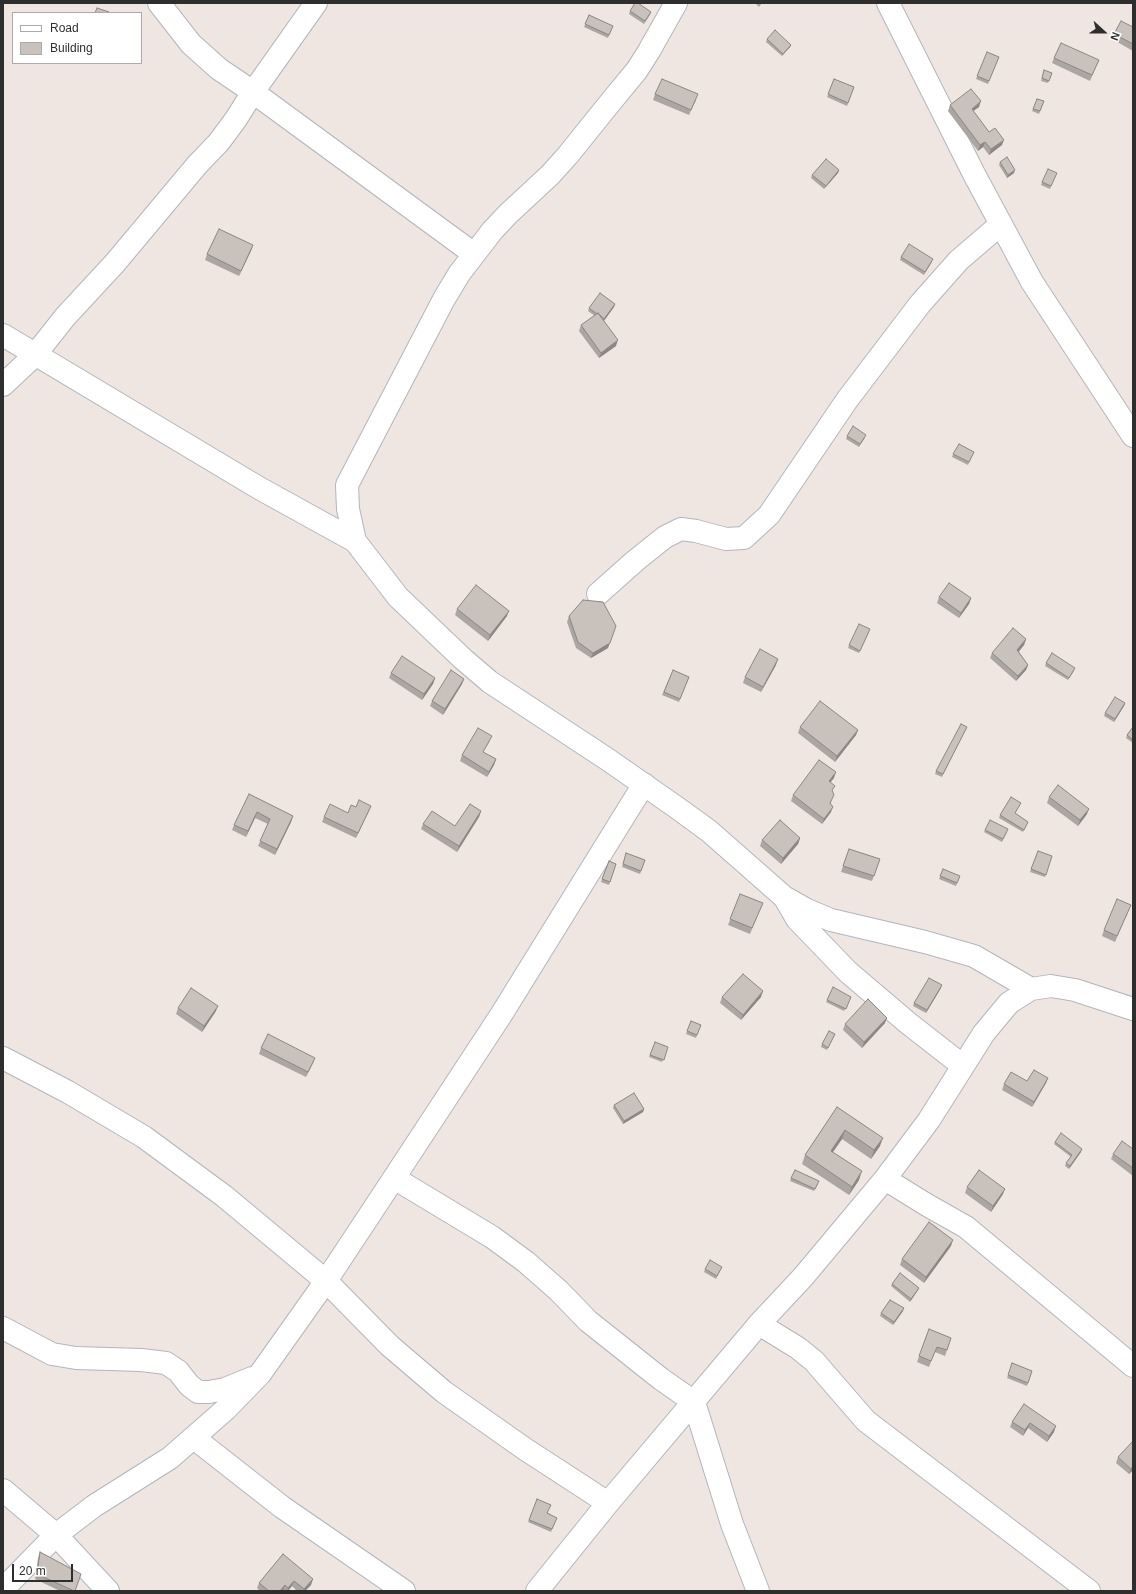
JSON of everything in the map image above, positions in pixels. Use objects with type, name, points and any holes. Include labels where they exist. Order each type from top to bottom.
[{"type":"street","points":[[159,3],[191,44],[219,69],[253,92],[474,254]]},
{"type":"street","points":[[3,385],[36,355],[65,317],[115,263],[197,165],[219,142],[316,3]]},
{"type":"street","points":[[355,541],[348,509],[347,485],[444,299],[459,274],[474,254],[508,214],[550,175],[568,155],[637,70],[650,51],[676,3]]},
{"type":"street","points":[[888,3],[915,54],[974,174],[1032,282],[1133,436]]},
{"type":"street","points":[[598,594],[634,561],[665,537],[680,529],[696,531],[726,539],[744,538],[769,515],[847,400],[920,304],[958,260],[1001,224]]},
{"type":"street","points":[[3,335],[259,488],[355,541],[398,598],[463,659],[516,700],[644,784],[709,831],[784,897],[807,910],[831,920],[925,942],[974,956],[1031,989]]},
{"type":"street","points":[[4,1591],[10,1582],[56,1535],[94,1506],[170,1458],[226,1409],[260,1374],[326,1281],[501,1014],[644,784]]},
{"type":"street","points":[[784,897],[797,919],[848,972],[908,1023],[963,1066]]},
{"type":"street","points":[[537,1591],[608,1503],[759,1324],[803,1276],[885,1179],[929,1120],[984,1033],[1009,1003],[1031,989],[1051,986],[1075,990],[1133,1009]]},
{"type":"street","points":[[3,1058],[68,1092],[144,1137],[224,1196],[326,1281],[390,1346],[444,1392],[525,1449],[608,1503]]},
{"type":"street","points":[[394,1178],[492,1237],[526,1262],[559,1290],[588,1321],[694,1402],[732,1524],[758,1591]]},
{"type":"street","points":[[885,1179],[966,1227],[1133,1366]]},
{"type":"street","points":[[759,1324],[798,1348],[814,1361],[866,1421],[1089,1591]]},
{"type":"street","points":[[3,1328],[52,1354],[76,1358],[141,1360],[166,1363],[178,1371],[189,1385],[198,1392],[209,1392],[225,1389],[260,1374]]},
{"type":"street","points":[[194,1438],[282,1507],[404,1591]]},
{"type":"street","points":[[3,1490],[56,1535],[108,1591]]},
{"type":"building","points":[[635,3],[638,3],[651,12],[645,21],[630,11]]},
{"type":"building","points":[[97,8],[109,12],[95,12]]},
{"type":"building","points":[[589,15],[613,26],[609,35],[585,24]]},
{"type":"building","points":[[1121,21],[1133,27],[1133,44],[1114,34]]},
{"type":"building","points":[[775,30],[791,45],[783,54],[767,39]]},
{"type":"building","points":[[1061,43],[1099,60],[1092,75],[1054,58]]},
{"type":"building","points":[[987,52],[999,57],[989,81],[977,76]]},
{"type":"building","points":[[1044,70],[1052,73],[1049,81],[1042,78]]},
{"type":"building","points":[[662,79],[698,94],[691,110],[655,94]]},
{"type":"building","points":[[834,79],[854,87],[848,103],[828,94]]},
{"type":"building","points":[[971,89],[981,101],[972,109],[989,132],[995,128],[1004,140],[991,149],[985,142],[980,145],[950,105]]},
{"type":"building","points":[[1037,99],[1044,101],[1040,111],[1033,109]]},
{"type":"building","points":[[1007,157],[1015,170],[1008,175],[1000,162]]},
{"type":"building","points":[[826,159],[839,170],[826,186],[812,175]]},
{"type":"building","points":[[1048,169],[1057,173],[1051,186],[1042,182]]},
{"type":"building","points":[[219,229],[253,245],[241,271],[207,254]]},
{"type":"building","points":[[909,244],[933,259],[925,272],[901,257]]},
{"type":"building","points":[[600,293],[615,304],[604,319],[598,313],[597,314],[589,308]]},
{"type":"building","points":[[598,313],[618,340],[601,353],[581,325]]},
{"type":"building","points":[[853,426],[866,435],[860,444],[847,436]]},
{"type":"building","points":[[959,444],[974,452],[969,462],[953,454]]},
{"type":"building","points":[[949,583],[971,598],[961,613],[939,597]]},
{"type":"building","points":[[476,585],[509,611],[490,635],[457,609]]},
{"type":"building","points":[[583,600],[603,602],[616,626],[610,643],[593,653],[578,642],[569,616]]},
{"type":"building","points":[[859,624],[870,629],[860,651],[849,645]]},
{"type":"building","points":[[1013,628],[1026,639],[1017,650],[1028,665],[1018,676],[992,653]]},
{"type":"building","points":[[760,649],[778,659],[763,687],[745,677]]},
{"type":"building","points":[[1052,653],[1075,668],[1069,678],[1046,663]]},
{"type":"building","points":[[402,656],[435,678],[424,694],[391,673]]},
{"type":"building","points":[[451,670],[464,679],[445,709],[432,701]]},
{"type":"building","points":[[673,670],[689,677],[680,699],[664,692]]},
{"type":"building","points":[[1115,697],[1125,703],[1115,719],[1105,713]]},
{"type":"building","points":[[820,701],[858,730],[837,756],[800,727]]},
{"type":"building","points":[[961,724],[967,727],[943,774],[936,771]]},
{"type":"building","points":[[1133,727],[1133,740],[1127,735]]},
{"type":"building","points":[[478,728],[492,736],[483,752],[496,759],[489,772],[462,755]]},
{"type":"building","points":[[819,760],[836,772],[829,781],[835,786],[832,790],[834,795],[830,803],[833,807],[824,819],[793,795]]},
{"type":"building","points":[[1058,785],[1089,809],[1080,820],[1049,797]]},
{"type":"building","points":[[249,794],[293,816],[277,849],[260,841],[270,819],[257,812],[248,831],[234,825]]},
{"type":"building","points":[[1011,797],[1021,803],[1015,813],[1028,822],[1024,830],[1000,815]]},
{"type":"building","points":[[359,800],[371,806],[358,833],[324,817],[330,804],[348,813],[351,805],[356,807]]},
{"type":"building","points":[[470,804],[481,811],[459,846],[423,824],[432,811],[455,826]]},
{"type":"building","points":[[780,820],[800,838],[783,858],[762,840]]},
{"type":"building","points":[[990,820],[1008,829],[1003,839],[985,830]]},
{"type":"building","points":[[849,849],[880,859],[874,876],[843,866]]},
{"type":"building","points":[[1038,851],[1052,856],[1046,875],[1031,869]]},
{"type":"building","points":[[626,853],[645,860],[641,871],[623,864]]},
{"type":"building","points":[[609,861],[616,864],[610,882],[602,879]]},
{"type":"building","points":[[943,869],[960,876],[957,883],[940,876]]},
{"type":"building","points":[[740,894],[763,903],[752,928],[730,919]]},
{"type":"building","points":[[1117,899],[1131,905],[1117,936],[1104,930]]},
{"type":"building","points":[[743,974],[763,991],[743,1015],[722,997]]},
{"type":"building","points":[[929,978],[942,985],[927,1010],[914,1003]]},
{"type":"building","points":[[833,987],[851,997],[846,1009],[827,1000]]},
{"type":"building","points":[[191,988],[218,1006],[204,1026],[178,1008]]},
{"type":"building","points":[[868,999],[887,1018],[864,1042],[845,1024]]},
{"type":"building","points":[[691,1021],[701,1025],[697,1035],[687,1031]]},
{"type":"building","points":[[829,1031],[835,1034],[828,1048],[822,1044]]},
{"type":"building","points":[[268,1034],[315,1058],[308,1072],[261,1048]]},
{"type":"building","points":[[655,1042],[668,1047],[664,1060],[650,1055]]},
{"type":"building","points":[[1034,1070],[1048,1078],[1034,1102],[1004,1084],[1011,1072],[1027,1081]]},
{"type":"building","points":[[634,1093],[644,1109],[624,1121],[614,1105]]},
{"type":"building","points":[[837,1107],[883,1138],[874,1150],[845,1130],[831,1151],[862,1171],[852,1187],[805,1155]]},
{"type":"building","points":[[1061,1133],[1082,1149],[1070,1166],[1066,1163],[1072,1155],[1055,1142]]},
{"type":"building","points":[[1122,1141],[1133,1149],[1133,1168],[1113,1154]]},
{"type":"building","points":[[795,1170],[819,1181],[815,1189],[791,1178]]},
{"type":"building","points":[[979,1170],[1005,1189],[993,1206],[967,1187]]},
{"type":"building","points":[[929,1222],[953,1240],[926,1277],[902,1259]]},
{"type":"building","points":[[710,1260],[722,1267],[717,1276],[705,1269]]},
{"type":"building","points":[[900,1273],[919,1288],[911,1299],[892,1284]]},
{"type":"building","points":[[890,1300],[904,1308],[894,1322],[881,1313]]},
{"type":"building","points":[[929,1329],[951,1338],[947,1350],[937,1347],[931,1361],[919,1356]]},
{"type":"building","points":[[1012,1363],[1032,1371],[1028,1383],[1008,1375]]},
{"type":"building","points":[[1024,1404],[1056,1426],[1049,1436],[1030,1423],[1025,1430],[1012,1422]]},
{"type":"building","points":[[1133,1441],[1133,1466],[1131,1469],[1118,1457]]},
{"type":"building","points":[[537,1499],[551,1505],[547,1513],[557,1518],[552,1529],[529,1520]]},
{"type":"building","points":[[40,1552],[81,1574],[75,1591],[37,1574]]},
{"type":"building","points":[[283,1554],[313,1579],[304,1589],[294,1581],[288,1588],[285,1585],[280,1591],[269,1591],[259,1583]]}]
